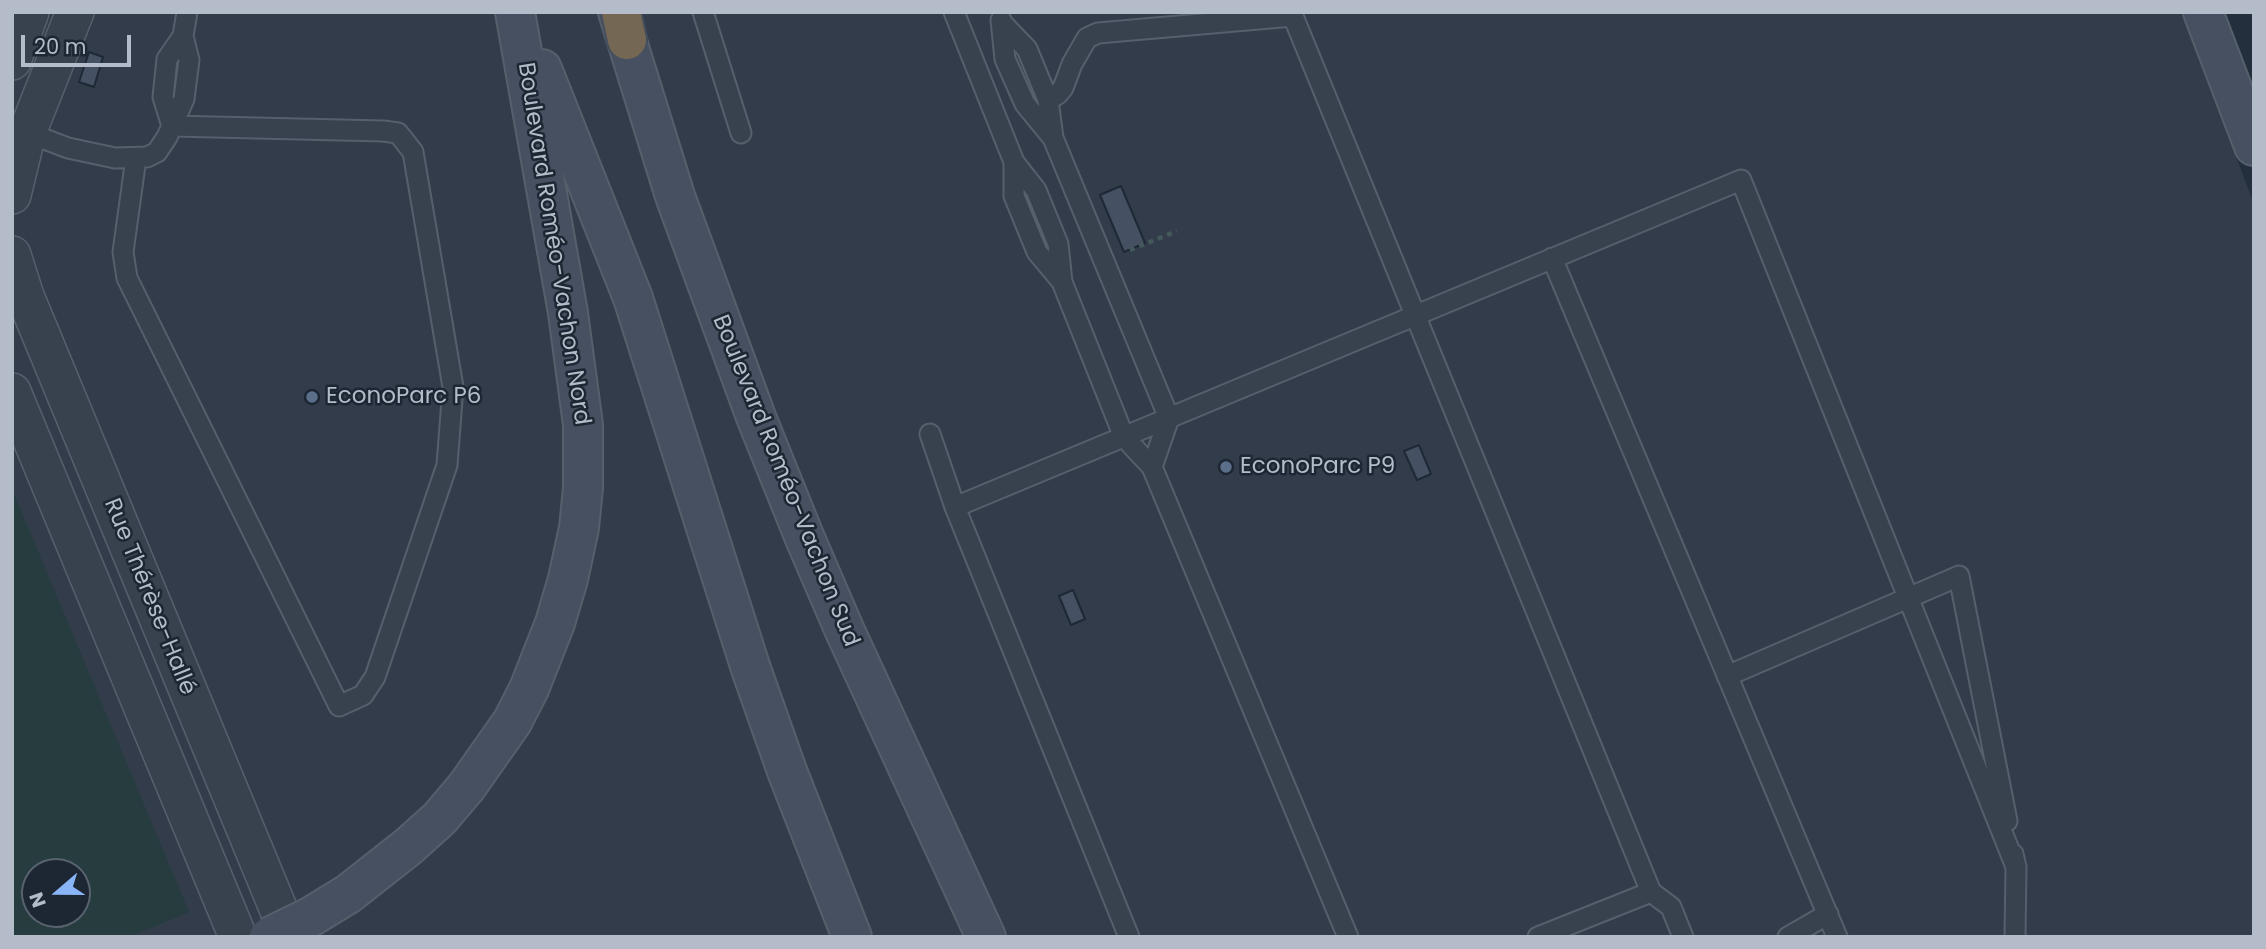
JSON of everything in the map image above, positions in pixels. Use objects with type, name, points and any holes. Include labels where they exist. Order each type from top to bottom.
[{"type":"street","points":[[12,61],[30,12]]},
{"type":"street","points":[[12,195],[20,129],[75,12]]},
{"type":"street","points":[[516,12],[529,51],[633,298],[751,669],[852,937]]},
{"type":"street","points":[[2203,12],[2254,146]]},
{"type":"street","name":"Boulevard Roméo-Vachon Sud","points":[[622,22],[687,232],[755,417],[844,629],[986,937]]},
{"type":"street","name":"Boulevard Roméo-Vachon Nord","points":[[269,937],[301,926],[348,894],[440,818],[492,753],[512,722],[529,689],[555,623],[568,579],[579,528],[583,488],[583,425],[529,51]]},
{"type":"street","name":"Rue Thérèse-Hallé","points":[[12,255],[25,296],[301,926]]},
{"type":"street","name":"Rue Thérèse-Hallé","points":[[12,392],[238,937]]},
{"type":"lane","points":[[20,129],[68,148],[115,158],[147,157],[157,152],[184,99],[189,66],[183,36],[187,12]]},
{"type":"lane","points":[[703,12],[741,133]]},
{"type":"lane","points":[[954,12],[1014,162],[1014,196],[1037,252],[1062,282],[1124,437],[1152,467],[1348,937]]},
{"type":"lane","points":[[1048,100],[1063,88],[1072,64],[1087,38],[1098,33],[1190,18],[1293,16],[1651,892],[1671,907],[1683,937]]},
{"type":"lane","points":[[1000,18],[1027,48],[1048,100],[1053,138],[1169,418],[1152,467]]},
{"type":"lane","points":[[1000,18],[1005,59],[1020,93],[1025,104],[1053,138]]},
{"type":"lane","points":[[136,158],[123,251],[127,278],[340,706],[363,695],[375,677],[447,465],[453,387],[413,152],[398,133],[383,131],[172,126]]},
{"type":"lane","points":[[955,507],[1741,180],[2016,867]]},
{"type":"lane","points":[[1552,258],[1837,937]]},
{"type":"lane","points":[[930,434],[955,507],[1129,937]]},
{"type":"lane","points":[[1727,676],[1959,576],[2016,867],[2015,937]]},
{"type":"lane","points":[[1538,937],[1651,892]]},
{"type":"lane","points":[[1787,937],[1828,914]]},
{"type":"path","points":[[1124,252],[1177,231]]},
{"type":"shaded area","points":[[12,12],[2181,12],[2254,204],[2254,937],[12,937]]},
{"type":"green space","points":[[12,489],[189,912],[129,937],[12,937]]},
{"type":"building","points":[[89,52],[103,57],[94,87],[79,82]]},
{"type":"building","points":[[1121,186],[1145,243],[1124,252],[1100,195]]},
{"type":"building","points":[[1419,445],[1431,474],[1417,480],[1404,451]]},
{"type":"building","points":[[1073,590],[1085,619],[1071,625],[1059,596]]},
{"type":"place","name":"EconoParc P6","points":[[312,397]]},
{"type":"place","name":"EconoParc P9","points":[[1226,467]]}]
